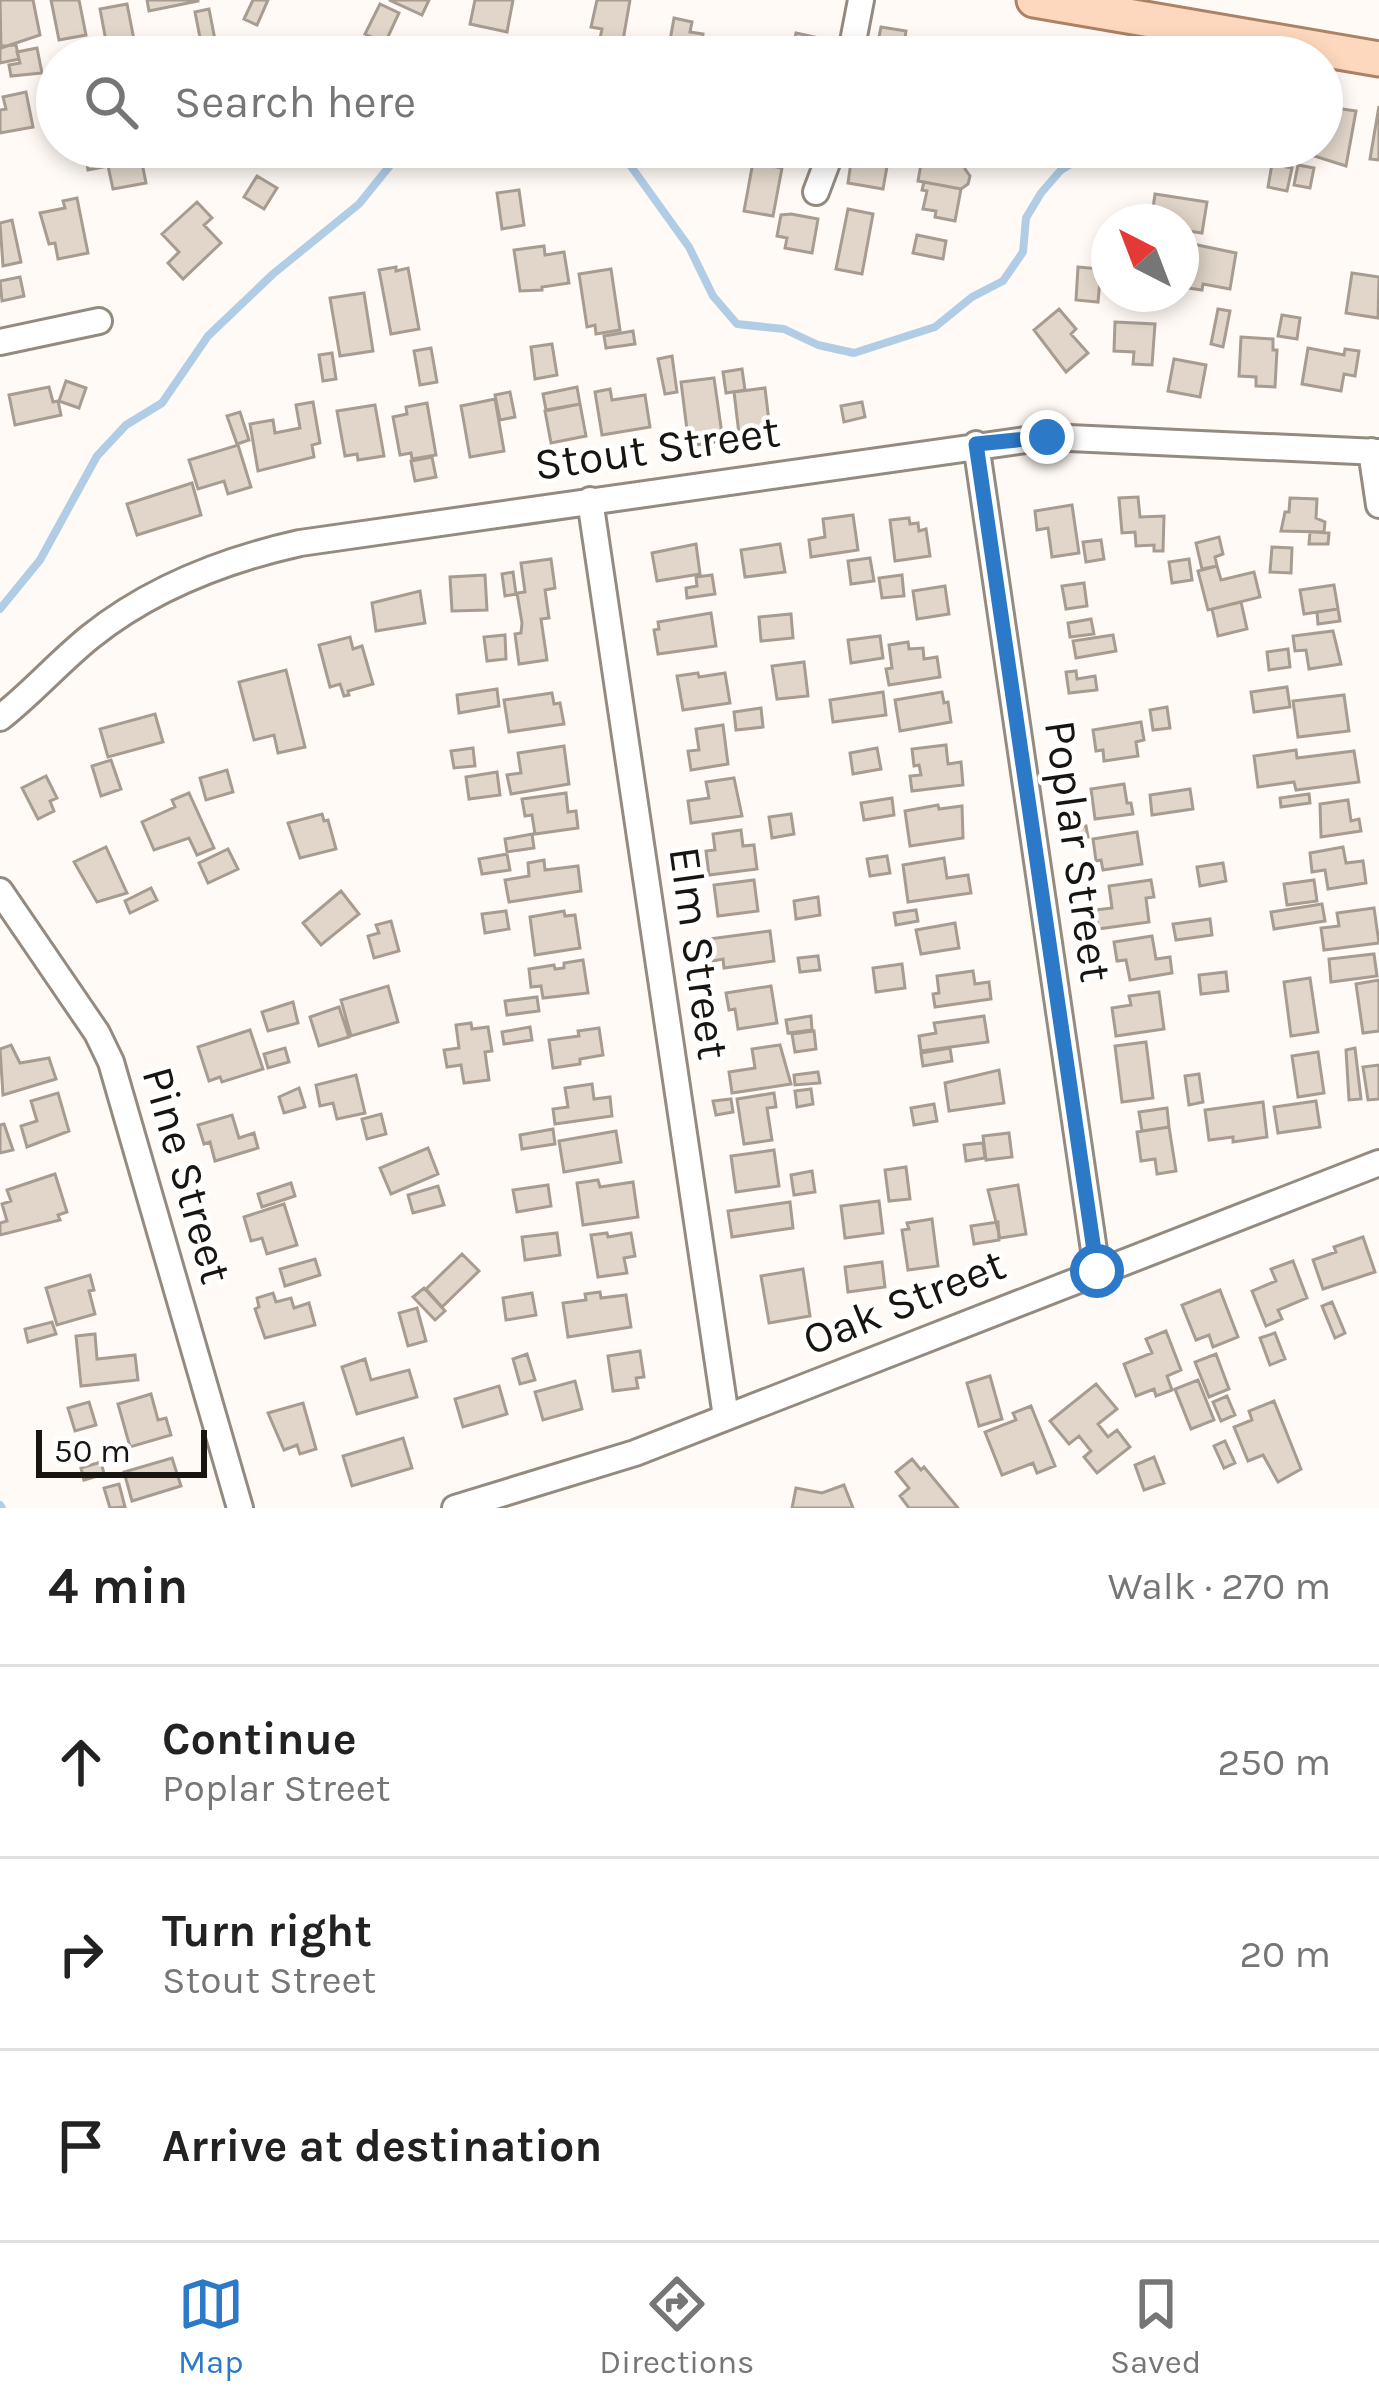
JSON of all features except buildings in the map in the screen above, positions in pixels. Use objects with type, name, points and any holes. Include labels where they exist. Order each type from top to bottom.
[{"type":"main road","points":[[1034,0],[1245,36]]},
{"type":"main road","points":[[1343,53],[1379,59]]},
{"type":"street","points":[[854,36],[861,0]]},
{"type":"street","points":[[816,192],[825,168]]},
{"type":"street","points":[[0,342],[99,321]]},
{"type":"street","name":"Stout Street","points":[[0,718],[94,634],[130,609],[213,567],[300,543],[1047,437],[1375,452]]},
{"type":"street","name":"Poplar Street","points":[[976,444],[1097,1271]]},
{"type":"street","points":[[1375,452],[1379,506]]},
{"type":"street","name":"Elm Street","points":[[590,500],[726,1417]]},
{"type":"street","name":"Pine Street","points":[[0,891],[97,1033],[111,1062],[240,1508]]},
{"type":"street","name":"Oak Street","points":[[455,1508],[635,1453],[1379,1162]]},
{"type":"waterway","points":[[0,609],[40,560],[97,456],[126,425],[162,403],[208,336],[273,274],[359,204],[388,168]]},
{"type":"waterway","points":[[632,168],[689,247],[713,296],[737,324],[784,329],[818,345],[854,353],[935,327],[972,297],[1003,281],[1023,252],[1026,218],[1064,168]]},
{"type":"route","points":[[1047,437],[976,444],[1097,1271]]}]
